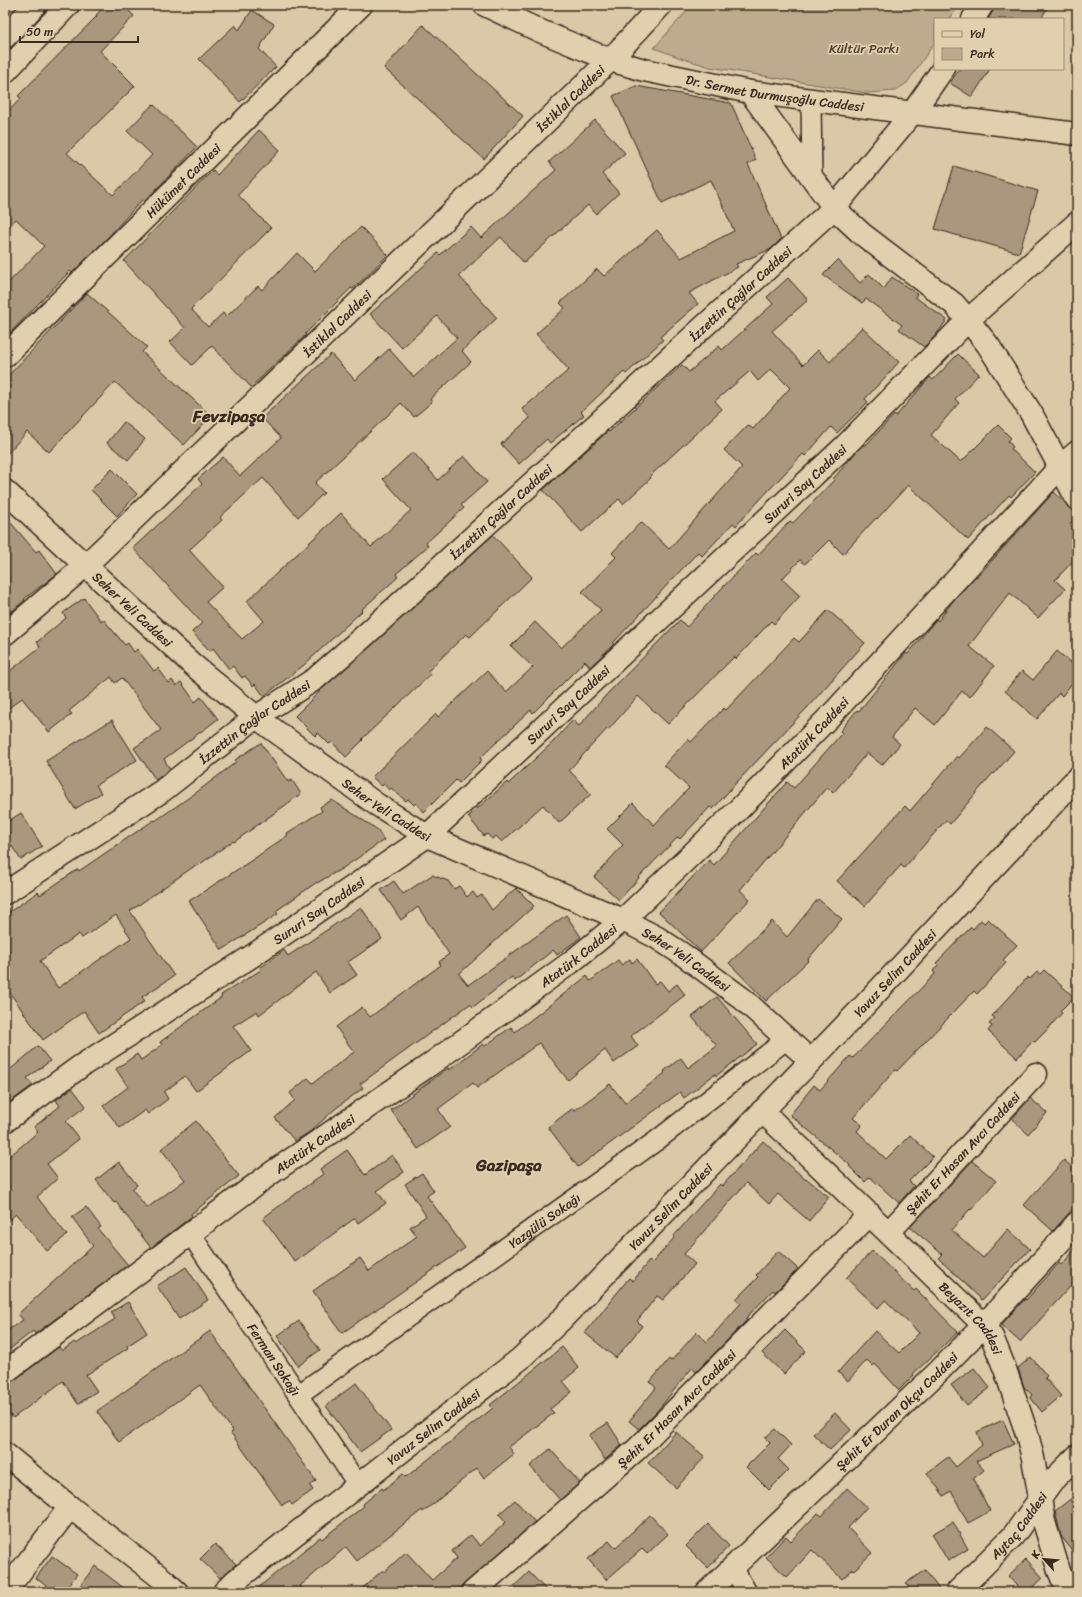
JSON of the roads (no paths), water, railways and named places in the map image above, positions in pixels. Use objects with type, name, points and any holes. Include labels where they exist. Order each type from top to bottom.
[{"type":"street","points":[[5,37],[35,5]]},
{"type":"street","points":[[5,72],[68,5]]},
{"type":"street","name":"Hükümet Caddesi","points":[[5,356],[361,5]]},
{"type":"street","name":"Dr. Sermet Durmuşoğlu Caddesi","points":[[485,5],[538,30],[610,60],[644,70],[750,92],[1077,134]]},
{"type":"street","name":"İstiklal Caddesi","points":[[5,634],[86,565],[610,60],[661,5]]},
{"type":"street","points":[[974,18],[982,5]]},
{"type":"street","name":"İzzettin Çağlar Caddesi","points":[[5,893],[162,791],[256,718],[315,679],[362,638],[834,208],[913,112],[942,70]]},
{"type":"street","points":[[750,92],[834,208],[862,234],[954,304],[968,320],[988,345],[1031,413],[1077,499]]},
{"type":"street","points":[[811,100],[812,179]]},
{"type":"street","name":"Sururi Say Caddesi","points":[[5,1121],[81,1066],[252,956],[427,836],[844,447],[968,320],[1077,223]]},
{"type":"street","name":"Atatürk Caddesi","points":[[5,1372],[270,1174],[465,1039],[570,963],[623,920],[737,811],[835,711],[1060,467],[1077,452]]},
{"type":"street","name":"Seher Yeli Caddesi","points":[[5,491],[193,665],[256,718],[376,804],[427,836],[623,920],[656,938],[682,954],[743,999],[811,1061]]},
{"type":"street","name":"Yavuz Selim Caddesi","points":[[224,1592],[235,1581],[520,1359],[548,1332],[861,1009],[1077,778]]},
{"type":"street","name":"Yazgülü Sokağı","points":[[298,1394],[656,1141],[787,1039]]},
{"type":"street","name":"Şehit Er Hasan Avcı Caddesi","points":[[888,1232],[1036,1074]]},
{"type":"street","name":"Beyazıt Caddesi","points":[[762,1111],[984,1326],[992,1338],[1027,1434],[1033,1458],[1039,1500],[1052,1549],[1068,1592]]},
{"type":"street","name":"Şehit Er Hasan Avcı Caddesi","points":[[473,1592],[638,1449],[870,1214]]},
{"type":"street","name":"Şehit Er Duran Okçu Caddesi","points":[[707,1592],[934,1377],[984,1326],[1077,1223]]},
{"type":"street","name":"Ferman Sokağı","points":[[190,1233],[358,1486]]},
{"type":"street","points":[[5,1454],[70,1508],[165,1581],[177,1592]]},
{"type":"street","name":"Aytaç Caddesi","points":[[957,1592],[1013,1536],[1055,1478],[1077,1456]]},
{"type":"street","points":[[5,1592],[70,1508]]},
{"type":"street","points":[[733,1568],[747,1592]]},
{"type":"district","name":"Fevzipaşa","points":[[229,416]]},
{"type":"district","name":"Gazipaşa","points":[[509,1165]]},
{"type":"park label","name":"Kültür Parkı","points":[[864,48]]}]
